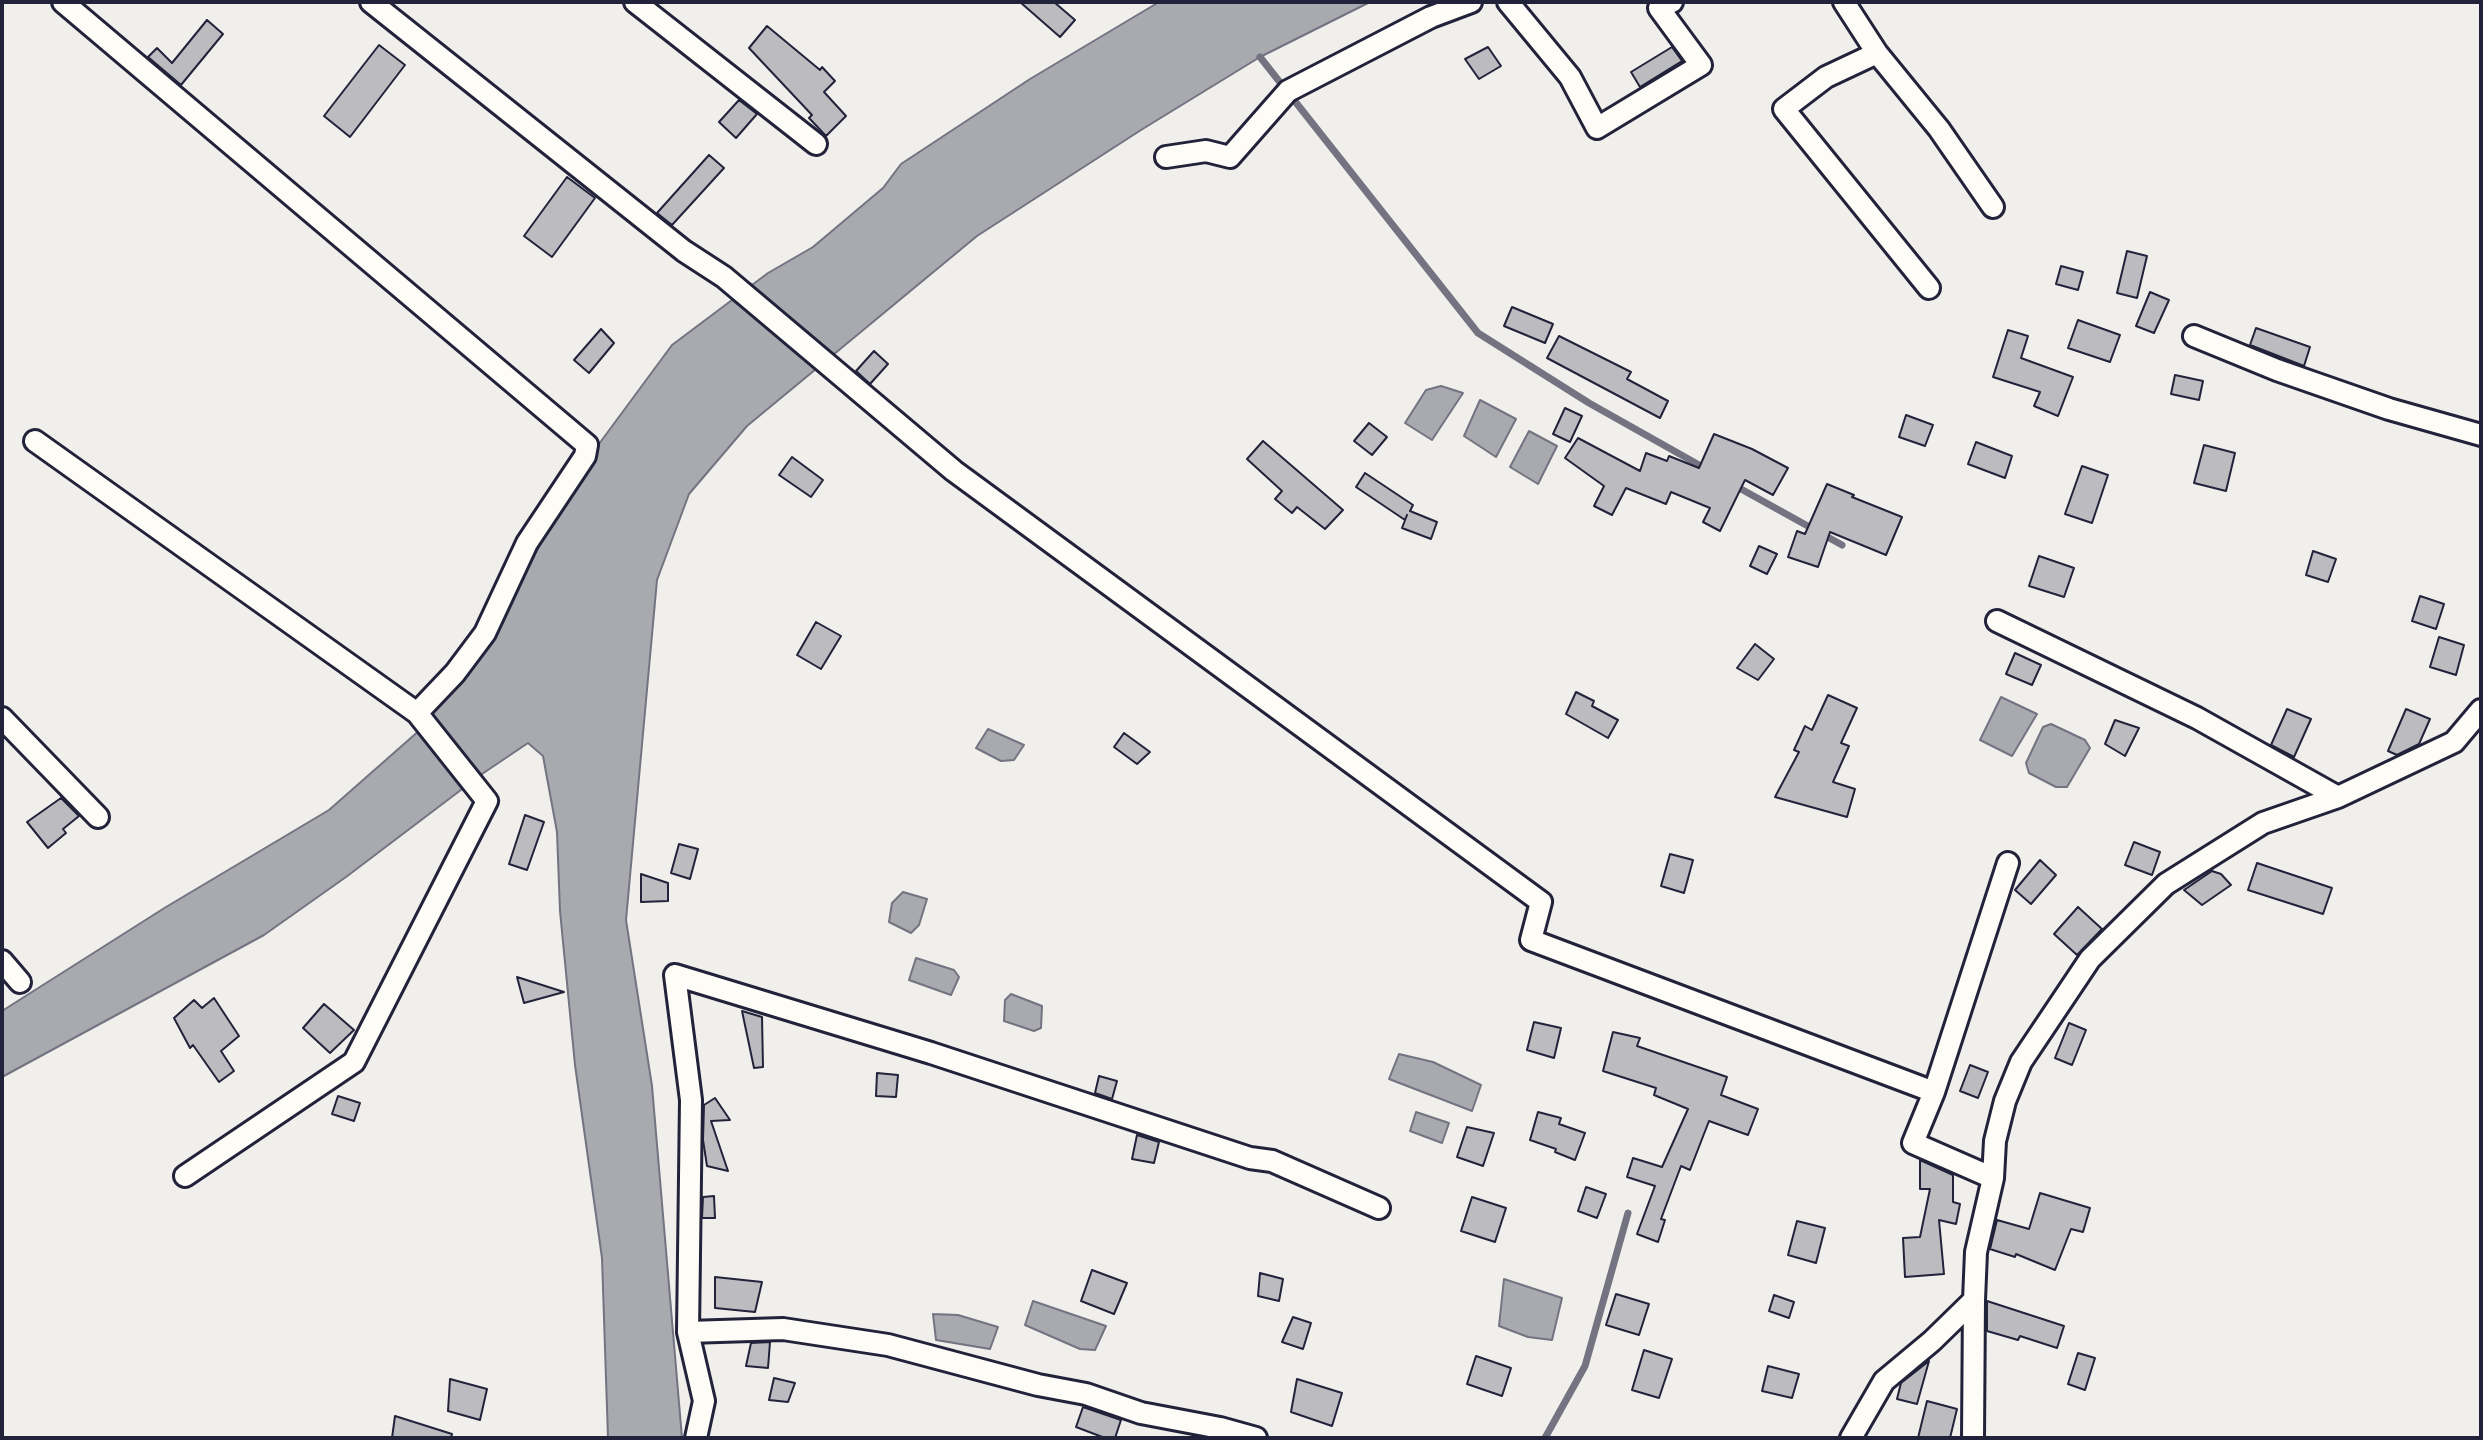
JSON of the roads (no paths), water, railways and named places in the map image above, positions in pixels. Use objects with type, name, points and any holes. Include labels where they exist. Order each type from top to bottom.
[{"type":"street","points":[[63,2],[587,445],[585,456],[527,543],[485,633],[419,716]]},
{"type":"street","points":[[371,2],[684,251],[724,277],[954,471],[1541,902],[1531,940],[1934,1092]]},
{"type":"street","points":[[635,2],[816,144]]},
{"type":"street","points":[[1166,157],[1206,151],[1230,157],[1288,91],[1431,17],[1471,2]]},
{"type":"street","points":[[1508,2],[1570,77],[1597,128],[1701,65],[1659,8],[1672,2]]},
{"type":"street","points":[[1844,2],[1877,53],[1939,129],[1993,207]]},
{"type":"street","points":[[1877,53],[1826,77],[1784,109],[1929,288]]},
{"type":"street","points":[[2194,336],[2277,370],[2389,409],[2481,435]]},
{"type":"street","points":[[35,441],[419,716],[487,801],[354,1062],[185,1176]]},
{"type":"street","points":[[1997,621],[2197,718],[2338,797]]},
{"type":"street","points":[[1973,1438],[1976,1252],[1993,1178],[1995,1141],[2005,1101],[2021,1062],[2090,959],[2166,884],[2263,823],[2338,797],[2454,742],[2481,710]]},
{"type":"street","points":[[2,718],[98,817]]},
{"type":"street","points":[[1993,1178],[1913,1143],[1934,1092],[2008,863]]},
{"type":"street","points":[[2,961],[20,982]]},
{"type":"street","points":[[696,1438],[704,1401],[688,1332],[691,1100],[675,975],[945,1057],[1250,1158],[1272,1161],[1379,1208]]},
{"type":"street","points":[[1851,1438],[1884,1381],[1974,1300]]},
{"type":"street","points":[[688,1332],[783,1329],[888,1345],[1038,1385],[1086,1394],[1141,1413],[1256,1438]]},
{"type":"waterway","points":[[1260,57],[1478,333],[1589,403],[1708,470]]},
{"type":"waterway","points":[[1732,484],[1842,545]]},
{"type":"waterway","points":[[1545,1438],[1585,1366],[1628,1213]]}]
